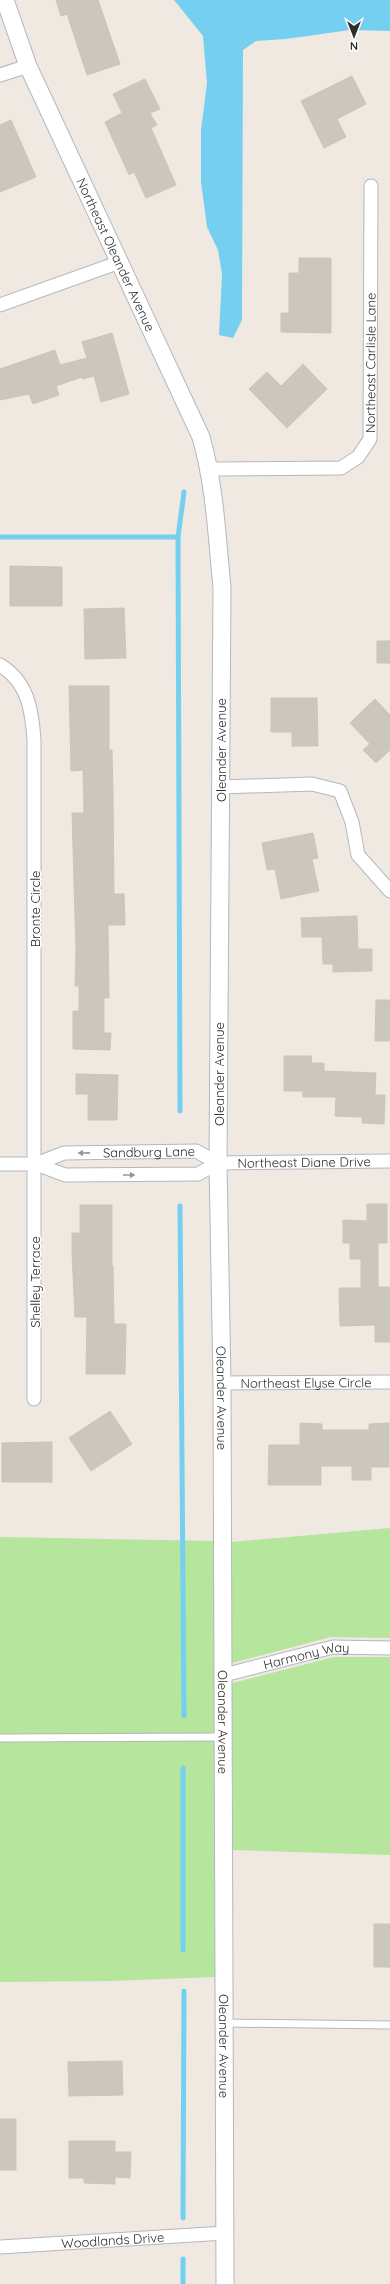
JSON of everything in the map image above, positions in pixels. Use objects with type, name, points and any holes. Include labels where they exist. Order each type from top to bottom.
[{"type":"street","name":"Northeast Oleander Avenue","points":[[5,0],[28,66],[201,437],[210,469],[215,512]]},
{"type":"street","points":[[0,75],[28,66]]},
{"type":"street","name":"Northeast Carlisle Lane","points":[[210,469],[341,468],[358,457],[370,439],[371,186]]},
{"type":"street","points":[[0,305],[120,262]]},
{"type":"street","name":"Oleander Avenue","points":[[215,512],[222,588],[218,1163],[222,1383],[224,1675],[225,2284]]},
{"type":"street","name":"Bronte Circle","points":[[0,665],[18,680],[26,691],[33,720],[36,1164]]},
{"type":"street","points":[[221,787],[312,784],[340,791],[352,822],[358,855],[390,891]]},
{"type":"street","name":"Sandburg Lane","points":[[36,1164],[64,1153],[196,1151],[218,1163]]},
{"type":"street","name":"Northeast Diane Drive","points":[[218,1163],[390,1161]]},
{"type":"street","name":"Sandburg Lane","points":[[0,1164],[36,1164],[65,1175],[80,1175],[198,1174],[218,1163]]},
{"type":"street","name":"Shelley Terrace","points":[[34,1399],[36,1164]]},
{"type":"street","name":"Northeast Elyse Circle","points":[[222,1383],[390,1382]]},
{"type":"street","name":"Harmony Way","points":[[224,1675],[333,1647],[390,1648]]},
{"type":"street","name":"Woodlands Drive","points":[[0,2248],[226,2233]]},
{"type":"lane","points":[[0,1738],[224,1737]]},
{"type":"lane","points":[[225,2023],[390,2025]]},
{"type":"green space","points":[[390,1528],[390,1638],[331,1637],[232,1663],[232,1542]]},
{"type":"green space","points":[[0,1537],[214,1541],[216,1977],[111,1981],[0,1982]]},
{"type":"green space","points":[[334,1657],[390,1657],[390,1855],[233,1850],[232,1683]]},
{"type":"water","points":[[174,0],[390,0],[390,31],[350,30],[286,39],[256,41],[243,50],[242,320],[233,338],[219,335],[222,274],[218,250],[207,227],[201,182],[201,130],[207,83],[203,36]]},
{"type":"building","points":[[56,0],[98,0],[120,64],[87,75],[67,14],[61,16]]},
{"type":"building","points":[[352,76],[366,104],[337,119],[346,137],[324,148],[301,101]]},
{"type":"building","points":[[145,79],[160,109],[150,113],[157,125],[151,128],[176,185],[146,198],[134,172],[129,175],[105,122],[122,113],[113,94]]},
{"type":"building","points":[[11,120],[36,177],[0,192],[0,125]]},
{"type":"building","points":[[299,258],[331,258],[331,333],[281,332],[281,313],[289,313],[289,273],[299,273]]},
{"type":"building","points":[[112,333],[129,394],[101,402],[94,376],[83,379],[82,377],[56,386],[59,395],[33,404],[29,394],[0,400],[0,369],[55,350],[60,365],[87,358],[82,342]]},
{"type":"building","points":[[303,364],[327,389],[287,428],[249,389],[267,372],[281,386]]},
{"type":"building","points":[[10,566],[62,567],[62,606],[10,606]]},
{"type":"building","points":[[124,608],[126,658],[85,659],[84,609]]},
{"type":"building","points":[[377,641],[390,641],[390,663],[377,663]]},
{"type":"building","points":[[69,686],[109,686],[109,750],[112,750],[114,894],[124,894],[125,925],[108,925],[109,998],[104,998],[104,1033],[111,1033],[110,1050],[73,1049],[73,1011],[79,1011],[79,986],[75,986],[76,950],[72,813],[84,813],[83,770],[71,771]]},
{"type":"building","points":[[271,698],[317,698],[318,746],[292,746],[292,732],[271,732]]},
{"type":"building","points":[[375,699],[390,715],[390,750],[376,763],[363,750],[370,744],[350,723]]},
{"type":"building","points":[[313,833],[318,858],[312,859],[319,891],[281,899],[275,869],[267,870],[262,843]]},
{"type":"building","points":[[357,916],[358,949],[372,949],[372,971],[333,972],[333,964],[323,964],[322,937],[302,937],[301,918]]},
{"type":"building","points":[[376,1000],[390,1000],[390,1041],[375,1041]]},
{"type":"building","points":[[284,1056],[311,1056],[312,1063],[324,1063],[324,1071],[376,1073],[375,1095],[385,1095],[384,1124],[362,1123],[362,1117],[335,1116],[336,1097],[303,1097],[303,1091],[284,1091]]},
{"type":"building","points":[[76,1074],[118,1075],[117,1120],[88,1120],[88,1094],[76,1094]]},
{"type":"building","points":[[367,1204],[387,1204],[387,1243],[378,1243],[378,1287],[390,1287],[390,1342],[375,1342],[375,1325],[340,1326],[339,1288],[361,1288],[361,1259],[350,1259],[350,1243],[343,1243],[343,1220],[367,1221]]},
{"type":"building","points":[[80,1205],[112,1205],[114,1324],[126,1324],[125,1374],[86,1374],[87,1317],[75,1317],[72,1253],[72,1233],[80,1233]]},
{"type":"building","points":[[110,1411],[132,1444],[91,1471],[69,1438]]},
{"type":"building","points":[[300,1423],[322,1424],[322,1430],[369,1430],[369,1424],[389,1423],[389,1467],[371,1467],[371,1480],[352,1480],[352,1466],[321,1466],[321,1485],[268,1485],[269,1445],[300,1445]]},
{"type":"building","points":[[52,1442],[52,1482],[2,1482],[2,1443]]},
{"type":"building","points":[[374,1924],[390,1924],[390,1967],[374,1967]]},
{"type":"building","points":[[122,2061],[123,2095],[69,2096],[68,2062]]},
{"type":"building","points":[[0,2119],[16,2119],[16,2170],[0,2170]]},
{"type":"building","points":[[69,2141],[115,2141],[115,2152],[131,2152],[130,2178],[115,2177],[115,2184],[84,2183],[84,2178],[69,2178]]},
{"type":"waterway","points":[[180,1111],[178,537],[184,492]]},
{"type":"waterway","points":[[0,537],[178,537]]},
{"type":"waterway","points":[[180,1206],[184,1716]]},
{"type":"waterway","points":[[183,1768],[183,1950]]},
{"type":"waterway","points":[[183,2218],[184,1991]]},
{"type":"waterway","points":[[183,2259],[183,2284]]}]
